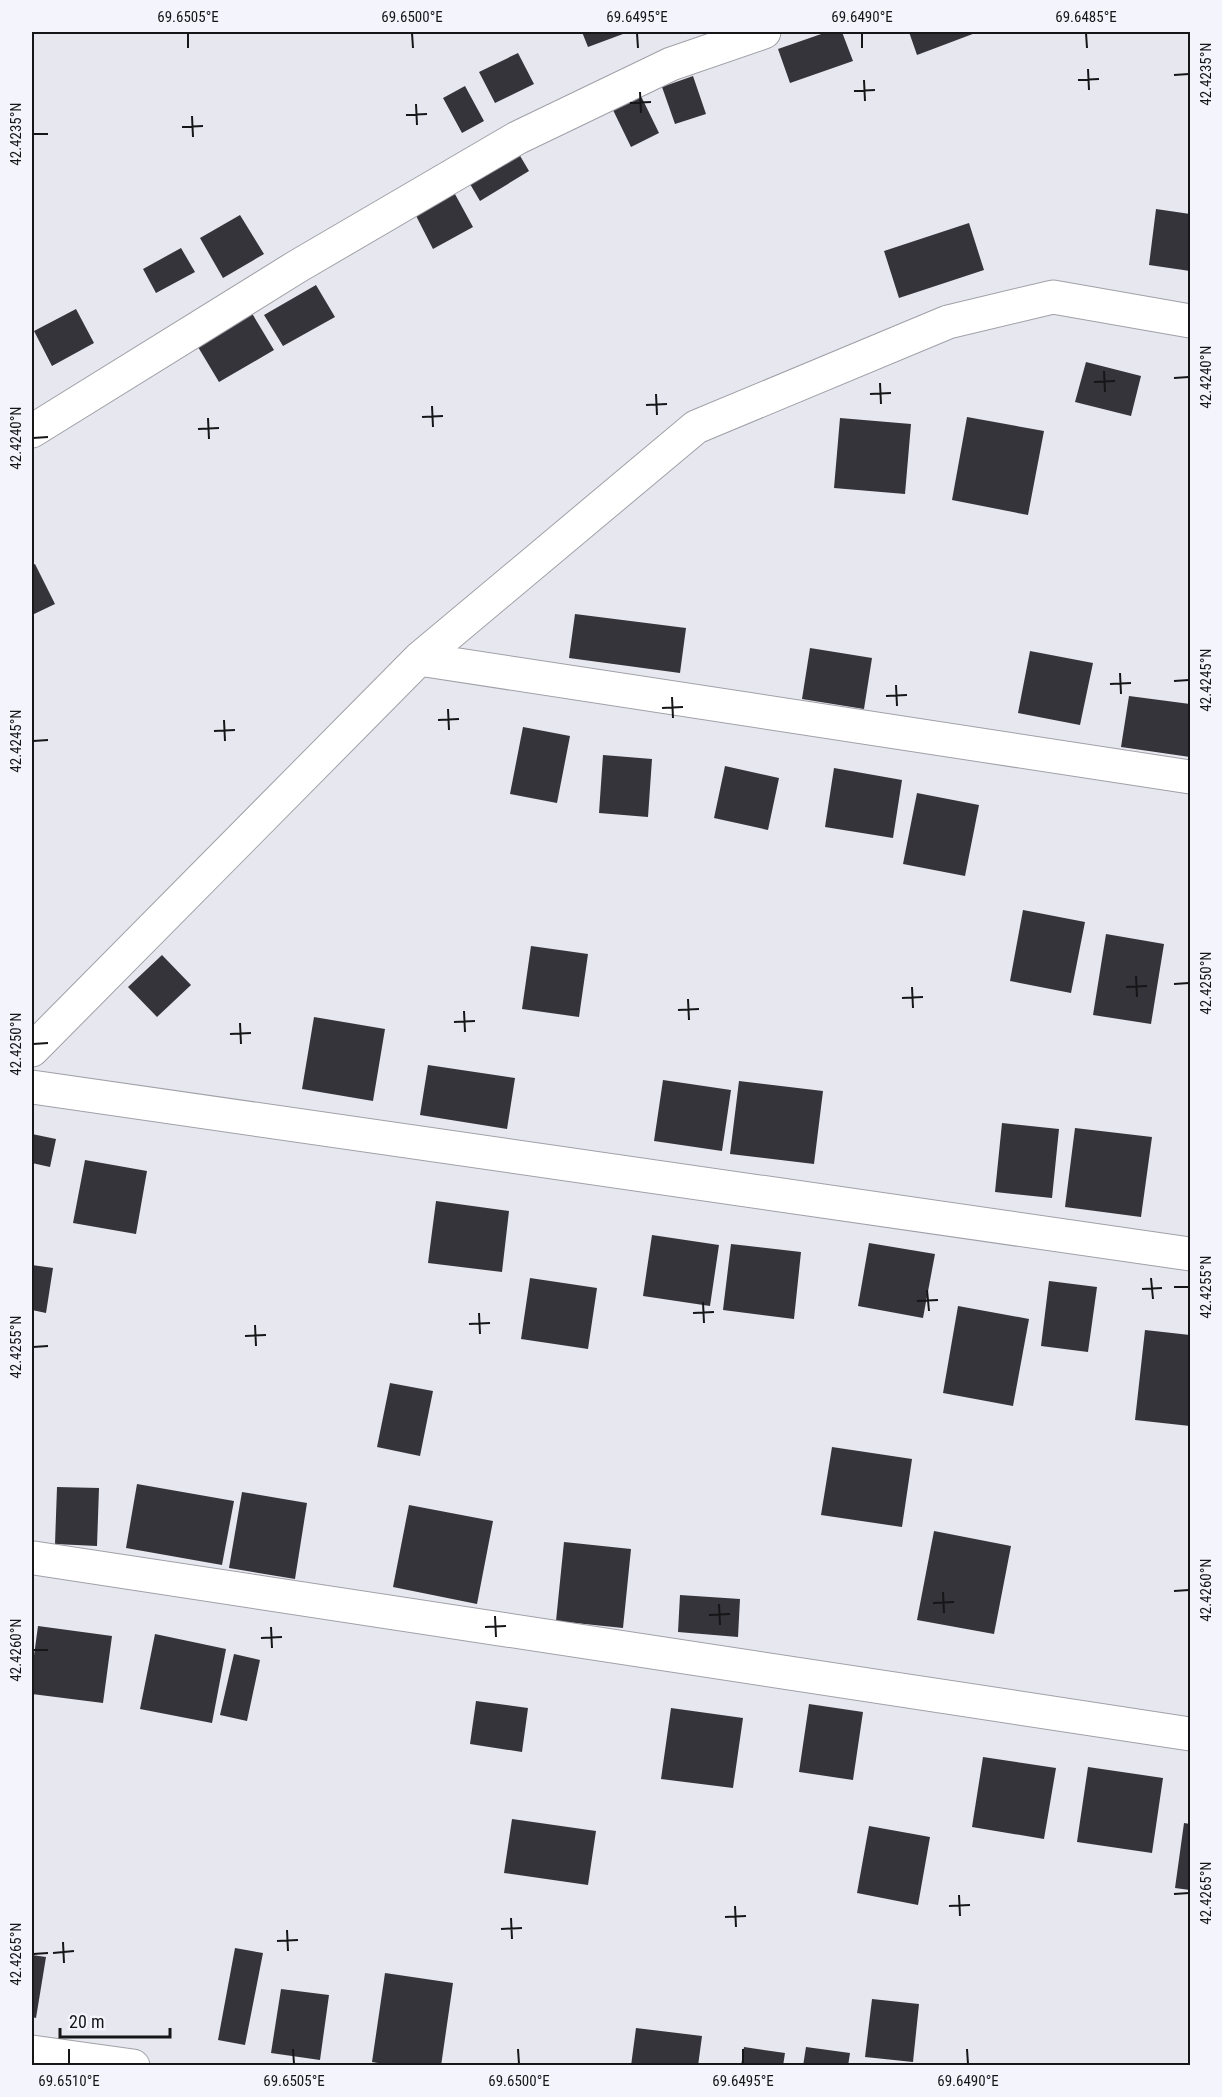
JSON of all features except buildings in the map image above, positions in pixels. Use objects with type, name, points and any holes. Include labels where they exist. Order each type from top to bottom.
[{"type":"street","points":[[32,431],[298,266],[517,138],[671,64],[764,32]]},
{"type":"street","points":[[32,1050],[419,659],[696,427],[948,322],[1053,297],[1191,321]]},
{"type":"street","points":[[419,659],[1191,777]]},
{"type":"street","points":[[32,1087],[1191,1254]]},
{"type":"street","points":[[34,1558],[1191,1734]]},
{"type":"street","points":[[32,2052],[133,2066]]}]
